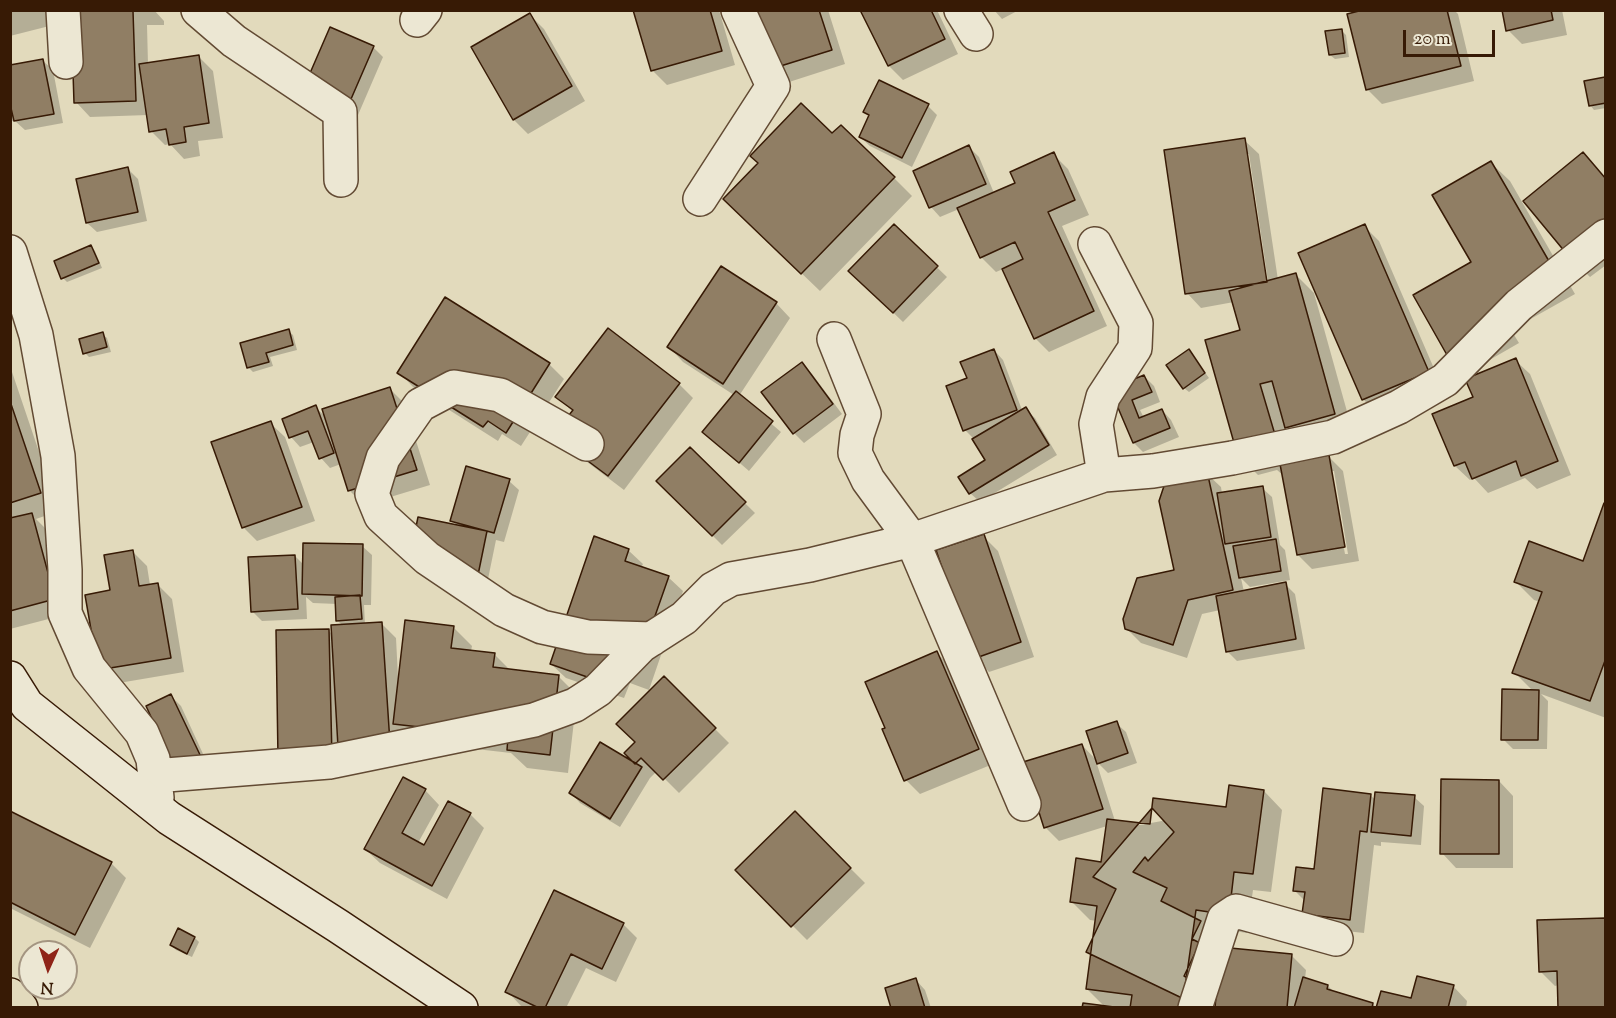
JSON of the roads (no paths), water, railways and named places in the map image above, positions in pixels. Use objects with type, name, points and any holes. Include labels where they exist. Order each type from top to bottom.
[{"type":"main road","points":[[10,995],[21,1008]]},
{"type":"street","points":[[63,10],[66,62]]},
{"type":"street","points":[[198,10],[234,41],[340,112],[341,180]]},
{"type":"street","points":[[700,199],[773,86],[738,10]]},
{"type":"street","points":[[154,776],[329,762],[534,720],[574,705],[598,690],[642,645],[684,618],[713,589],[732,579],[798,567],[912,540],[1104,475],[1153,471],[1232,458],[1333,437],[1399,407],[1445,380],[1519,305],[1605,236]]},
{"type":"street","points":[[1095,244],[1136,323],[1136,348],[1103,397],[1096,424],[1104,475]]},
{"type":"street","points":[[10,252],[36,335],[58,456],[65,570],[65,613],[89,668],[142,733],[153,759],[158,809]]},
{"type":"street","points":[[10,330],[46,387]]},
{"type":"street","points":[[834,339],[864,414],[857,435],[855,453],[868,480],[912,540],[1024,804]]},
{"type":"street","points":[[587,444],[500,395],[454,387],[420,405],[383,458],[372,494],[381,516],[427,558],[504,609],[542,627],[588,637],[652,639]]},
{"type":"street","points":[[10,678],[27,705],[169,818],[461,1008]]},
{"type":"street","points":[[1195,1008],[1224,919],[1236,911],[1336,939]]}]
